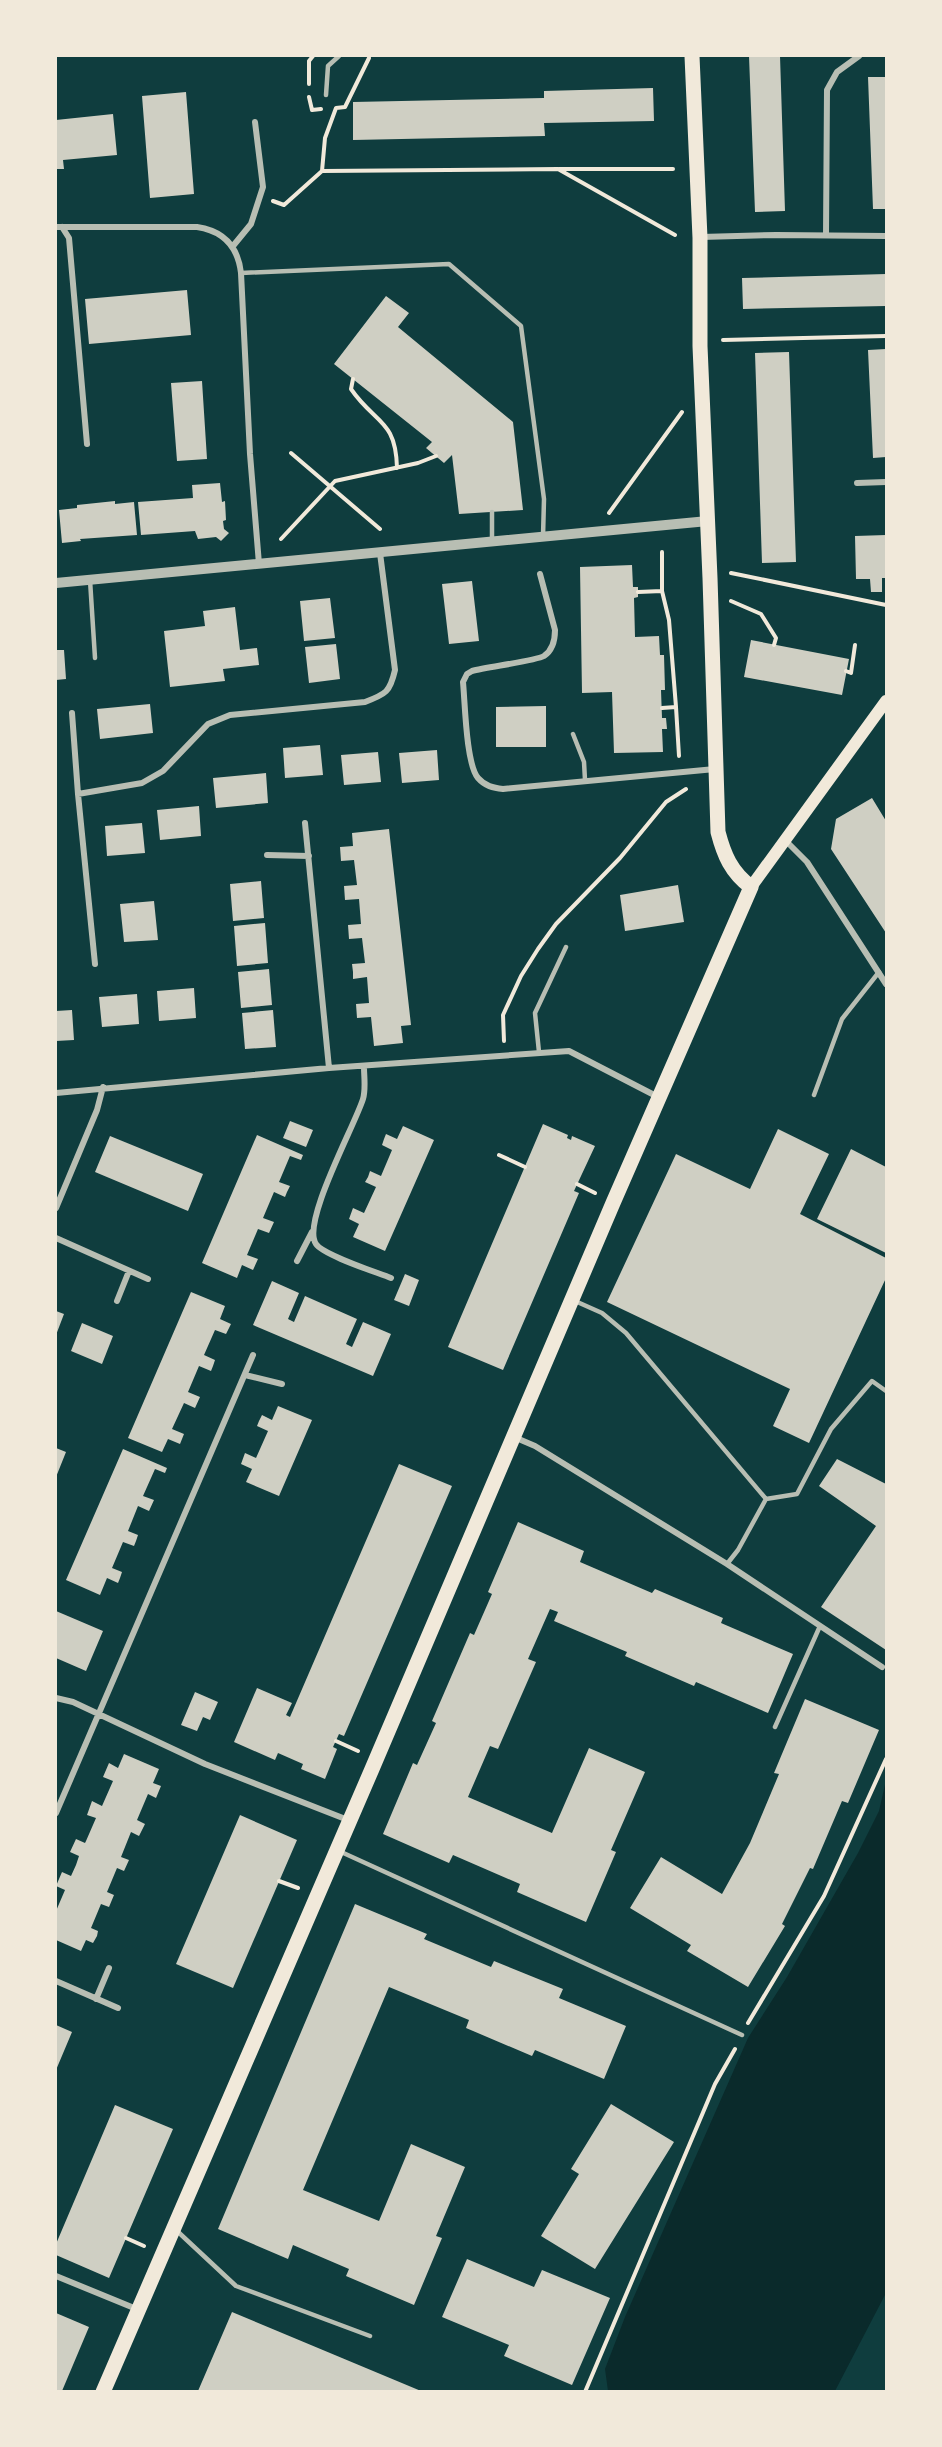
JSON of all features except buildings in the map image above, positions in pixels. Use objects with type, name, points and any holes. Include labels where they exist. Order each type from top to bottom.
[{"type":"main road","points":[[692,56],[700,238],[700,345],[708,521],[717,832],[722,849],[737,876],[751,887]]},
{"type":"main road","points":[[103,2391],[751,887],[886,701]]},
{"type":"street","points":[[826,235],[826,99],[831,80],[837,72],[860,56]]},
{"type":"street","points":[[233,246],[251,224],[263,187],[255,122]]},
{"type":"street","points":[[59,227],[197,227],[217,233],[233,246],[241,273],[250,454],[259,564]]},
{"type":"street","points":[[59,227],[69,238],[87,444]]},
{"type":"street","points":[[700,238],[886,236]]},
{"type":"street","points":[[857,483],[886,482]]},
{"type":"street","points":[[56,583],[708,521]]},
{"type":"street","points":[[78,794],[142,783],[163,771],[208,724],[230,715],[365,702],[385,694],[392,684],[395,670],[380,553]]},
{"type":"street","points":[[540,574],[555,630],[553,646],[538,659],[472,670],[463,682],[471,762],[477,777],[484,784],[493,788],[716,769]]},
{"type":"street","points":[[72,713],[95,964]]},
{"type":"street","points":[[305,823],[329,1068]]},
{"type":"street","points":[[784,839],[807,861],[886,984]]},
{"type":"street","points":[[267,855],[309,855]]},
{"type":"street","points":[[56,1093],[329,1068],[569,1051],[660,1098]]},
{"type":"street","points":[[297,1261],[312,1232],[317,1209],[363,1097],[364,1067]]},
{"type":"street","points":[[56,1208],[97,1110],[103,1088]]},
{"type":"street","points":[[312,1232],[316,1244],[326,1252],[391,1278]]},
{"type":"street","points":[[56,1238],[148,1280]]},
{"type":"street","points":[[117,1301],[129,1271]]},
{"type":"street","points":[[56,1813],[253,1355]]},
{"type":"street","points":[[245,1375],[282,1384]]},
{"type":"street","points":[[514,1437],[535,1446],[728,1564],[882,1667]]},
{"type":"street","points":[[56,1698],[73,1702],[205,1764],[349,1820]]},
{"type":"street","points":[[96,1999],[109,1968]]},
{"type":"street","points":[[56,1981],[118,2008]]},
{"type":"street","points":[[56,2276],[139,2310]]},
{"type":"lane","points":[[326,95],[328,66],[339,56]]},
{"type":"lane","points":[[241,273],[449,264],[512,318],[521,326],[544,499],[543,537]]},
{"type":"lane","points":[[492,512],[492,542]]},
{"type":"lane","points":[[90,580],[95,658]]},
{"type":"lane","points":[[573,734],[584,762],[585,780]]},
{"type":"lane","points":[[539,1052],[535,1012],[566,947]]},
{"type":"lane","points":[[814,1095],[842,1019],[879,972]]},
{"type":"lane","points":[[573,1300],[602,1313],[626,1333],[766,1499]]},
{"type":"lane","points":[[766,1499],[797,1494],[831,1430],[872,1381],[886,1391]]},
{"type":"lane","points":[[728,1564],[766,1499]]},
{"type":"lane","points":[[775,1727],[820,1626]]},
{"type":"lane","points":[[337,1850],[742,2035]]},
{"type":"lane","points":[[174,2228],[236,2286],[370,2336]]},
{"type":"path","points":[[322,171],[325,138],[336,108],[345,107],[369,58]]},
{"type":"path","points":[[558,169],[675,235]]},
{"type":"path","points":[[260,199],[276,201],[284,205],[322,171],[674,169]]},
{"type":"path","points":[[723,340],[886,336]]},
{"type":"path","points":[[353,379],[351,389],[361,404],[390,431],[396,447],[397,468]]},
{"type":"path","points":[[608,516],[680,413],[685,411]]},
{"type":"path","points":[[291,453],[380,529]]},
{"type":"path","points":[[281,539],[335,481],[418,463],[436,456]]},
{"type":"path","points":[[662,552],[662,591],[669,620],[679,756]]},
{"type":"path","points":[[731,573],[886,605]]},
{"type":"path","points":[[638,592],[662,591]]},
{"type":"path","points":[[730,601],[761,614],[776,638],[774,645]]},
{"type":"path","points":[[846,670],[851,673],[855,645]]},
{"type":"path","points":[[662,708],[676,708]]},
{"type":"path","points":[[506,1055],[503,1015],[521,976],[538,949],[556,924],[620,858],[666,802],[689,788]]},
{"type":"path","points":[[499,1155],[525,1167]]},
{"type":"path","points":[[577,1184],[596,1194]]},
{"type":"path","points":[[336,1741],[353,1750]]},
{"type":"path","points":[[585,2391],[716,2084],[742,2035],[824,1896],[886,1759]]},
{"type":"path","points":[[279,1881],[298,1888]]},
{"type":"path","points":[[126,2238],[144,2246]]},
{"type":"water","points":[[886,1780],[886,2293],[835,2391],[608,2391],[605,2369],[625,2317],[748,2038],[787,1977],[858,1853],[879,1811]]}]
